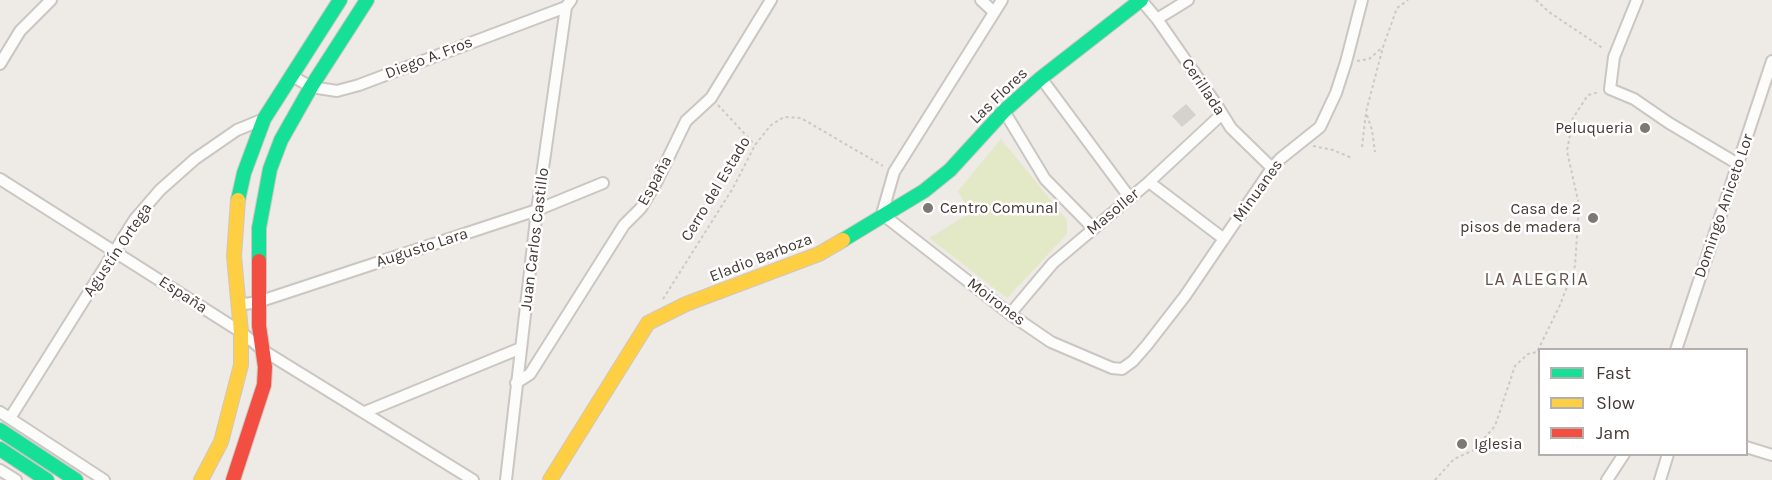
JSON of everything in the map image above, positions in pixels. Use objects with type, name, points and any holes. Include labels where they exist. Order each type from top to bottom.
[{"type":"main road","points":[[201,478],[221,442],[241,365],[241,332],[234,256],[238,197],[264,119],[340,0]]},
{"type":"main road","points":[[233,480],[264,385],[264,351],[259,326],[258,302],[259,228],[270,169],[281,140],[311,87],[367,0]]},
{"type":"main road","name":"Las Flores","points":[[882,214],[924,190],[950,170],[1004,111],[1041,78],[1141,0]]},
{"type":"main road","name":"Eladio Barboza","points":[[550,480],[648,323],[686,304],[819,254],[855,234],[882,214]]},
{"type":"main road","points":[[0,430],[76,480]]},
{"type":"main road","points":[[0,449],[47,480]]},
{"type":"street","points":[[0,64],[20,31],[51,0]]},
{"type":"street","name":"España","points":[[516,382],[530,374],[624,225],[641,208],[686,122],[711,98],[771,0]]},
{"type":"street","points":[[981,0],[994,12]]},
{"type":"street","points":[[882,214],[894,172],[1002,0]]},
{"type":"street","name":"Cerillada","points":[[1141,0],[1157,19],[1231,128],[1272,168]]},
{"type":"street","points":[[1157,19],[1188,0]]},
{"type":"street","name":"Minuanes","points":[[1122,369],[1133,361],[1147,345],[1185,296],[1272,168],[1320,127],[1336,93],[1362,0]]},
{"type":"street","points":[[1637,0],[1614,57],[1610,89],[1634,99],[1669,123],[1738,164]]},
{"type":"street","name":"Diego A. Fros","points":[[292,76],[311,87],[337,91],[359,85],[568,3]]},
{"type":"street","name":"Juan Carlos Castillo","points":[[506,480],[537,210],[568,3]]},
{"type":"street","name":"Domingo Aniceto Lor","points":[[1677,348],[1738,164],[1768,86],[1772,62]]},
{"type":"street","points":[[1041,78],[1130,198]]},
{"type":"street","points":[[1004,111],[1045,179],[1093,228]]},
{"type":"street","name":"Masoller","points":[[1010,314],[1053,263],[1149,182],[1222,114]]},
{"type":"street","name":"Agustín Ortega","points":[[5,415],[135,219],[160,190],[195,159],[228,136],[264,119]]},
{"type":"street","name":"España","points":[[0,179],[241,332],[264,351],[473,480]]},
{"type":"street","points":[[1149,182],[1224,239]]},
{"type":"street","name":"Augusto Lara","points":[[238,305],[258,302],[537,210],[603,183]]},
{"type":"street","name":"Moirones","points":[[882,214],[1010,314],[1051,342],[1112,368],[1122,369]]},
{"type":"street","points":[[365,412],[521,348]]},
{"type":"street","points":[[5,415],[104,480]]},
{"type":"street","points":[[1748,448],[1772,455]]},
{"type":"street","points":[[1607,480],[1623,456]]},
{"type":"street","points":[[1660,480],[1667,456]]},
{"type":"street","points":[[0,470],[16,480]]},
{"type":"path","points":[[1362,147],[1366,112],[1383,47],[1397,8],[1408,0]]},
{"type":"path","points":[[1536,0],[1614,57]]},
{"type":"path","points":[[1346,62],[1369,59],[1383,47]]},
{"type":"path","points":[[1539,348],[1560,305],[1575,266],[1580,205],[1567,151],[1573,118],[1588,95],[1610,89]]},
{"type":"path","points":[[711,98],[755,145]]},
{"type":"path","points":[[1366,112],[1372,130],[1375,152]]},
{"type":"path","name":"Cerro del Estado","points":[[660,304],[733,188],[755,145],[771,125],[784,117],[801,118],[894,172]]},
{"type":"path","points":[[1296,146],[1313,146],[1333,150],[1352,158]]},
{"type":"path","points":[[1435,480],[1454,459],[1474,450],[1495,426],[1515,366],[1528,354],[1538,350]]},
{"type":"green space","points":[[1001,139],[1067,220],[1067,234],[1007,298],[929,238],[970,213],[958,191]]},
{"type":"building","points":[[1186,105],[1195,115],[1182,126],[1173,116]]},
{"type":"traffic: fast","points":[[238,200],[244,173],[264,119],[340,0]]},
{"type":"traffic: fast","points":[[259,261],[259,228],[270,169],[281,140],[311,87],[367,0]]},
{"type":"traffic: fast","points":[[843,240],[924,191],[950,170],[1004,111],[1041,78],[1141,0]]},
{"type":"traffic: fast","points":[[0,430],[76,480]]},
{"type":"traffic: fast","points":[[0,449],[47,480]]},
{"type":"traffic: slow","points":[[201,480],[221,442],[241,365],[241,332],[234,256],[238,200]]},
{"type":"traffic: slow","points":[[550,480],[648,323],[686,304],[819,254],[843,240]]},
{"type":"traffic: jam","points":[[233,480],[264,385],[265,367],[259,326],[259,261]]},
{"type":"place","name":"Peluqueria","points":[[1645,128]]},
{"type":"place","name":"Centro Comunal","points":[[928,208]]},
{"type":"place","name":"Casa de 2 pisos de madera","points":[[1593,218]]},
{"type":"place","name":"Iglesia","points":[[1462,444]]},
{"type":"district","name":"LA ALEGRIA","points":[[1537,280]]}]
